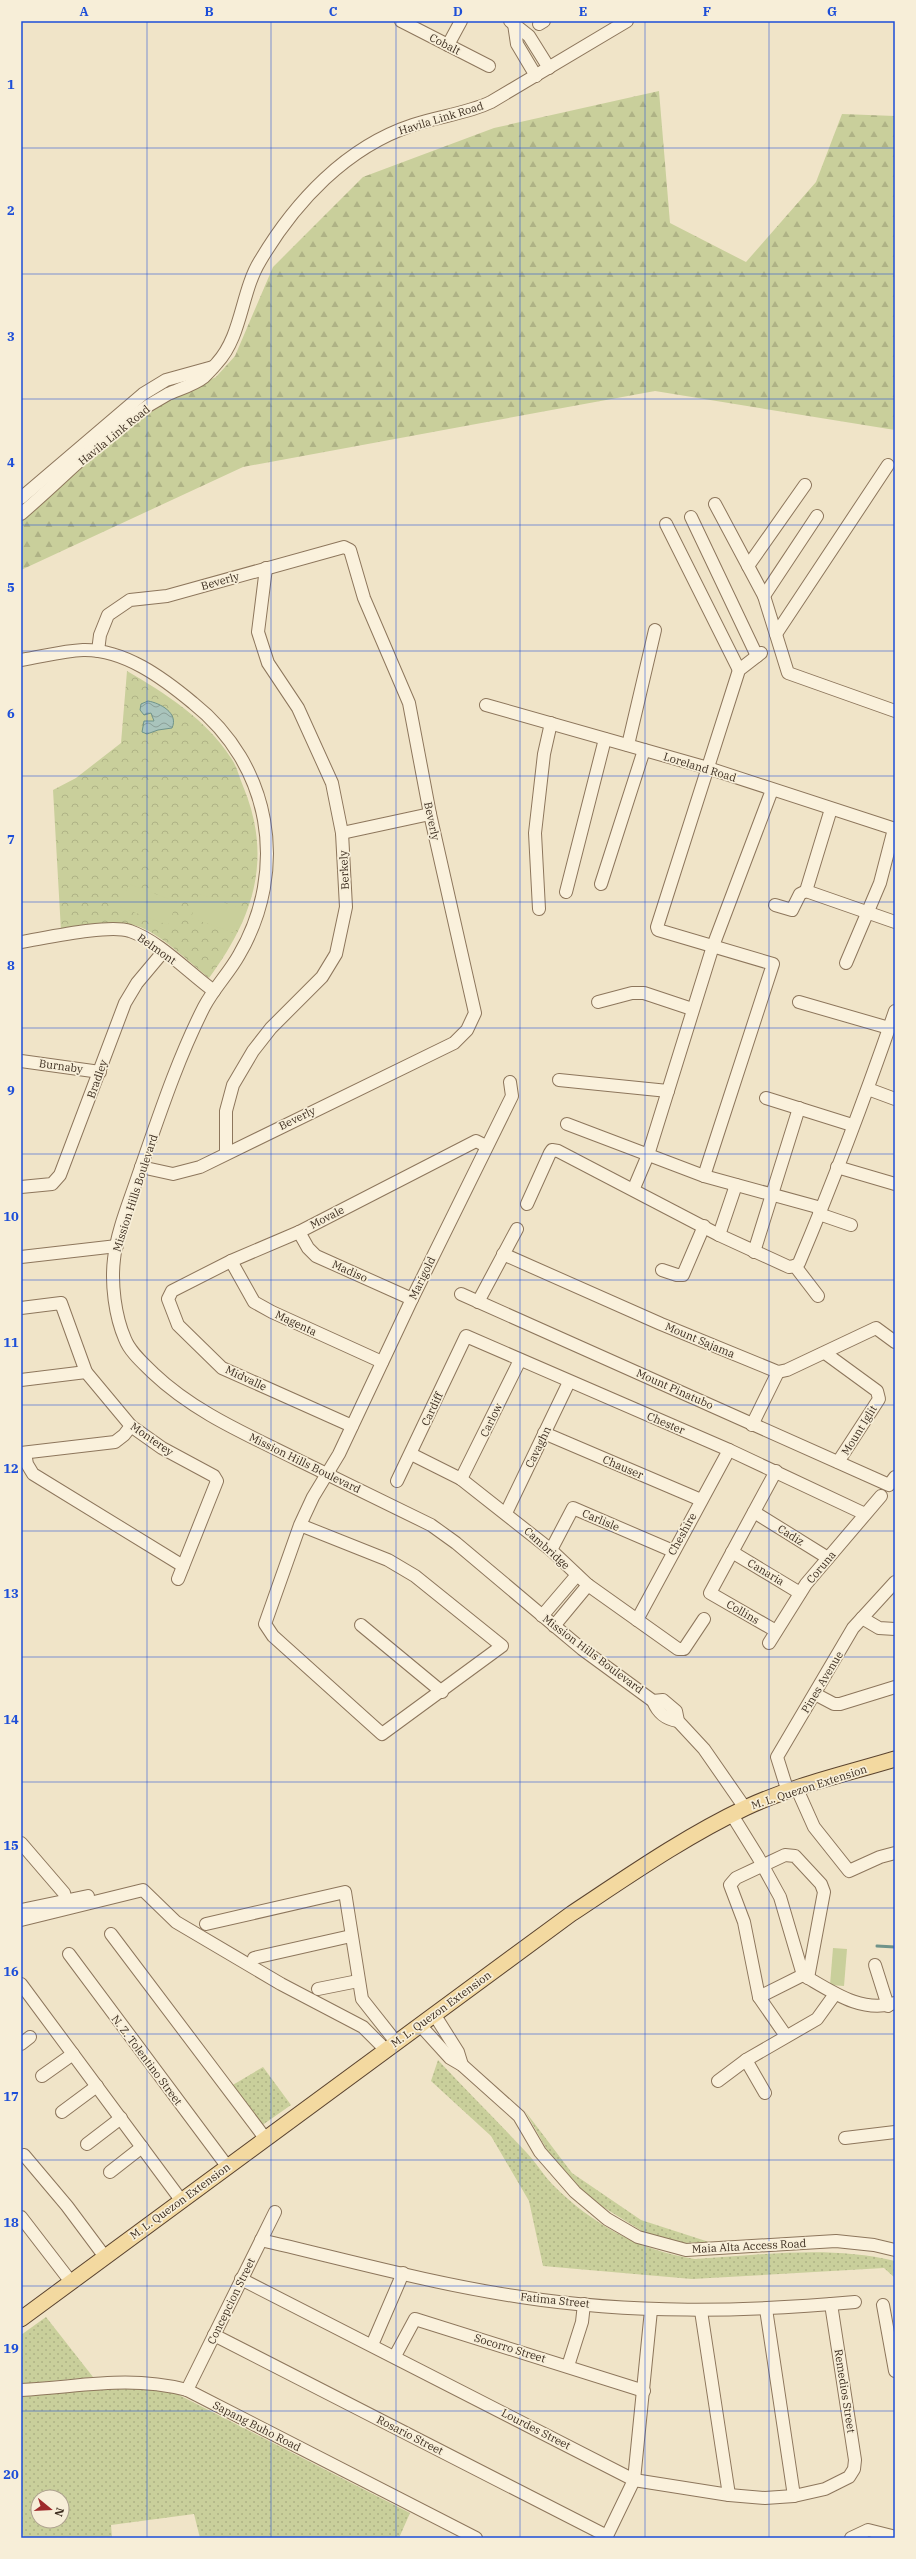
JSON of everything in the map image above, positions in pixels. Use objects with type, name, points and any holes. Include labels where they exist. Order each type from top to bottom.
[{"type":"main road","name":"M. L. Quezon Extension","points":[[21,2319],[571,1914],[663,1854],[745,1808],[792,1790],[895,1759]]},
{"type":"street","name":"Cobalt","points":[[401,21],[490,66]]},
{"type":"street","points":[[448,45],[461,21]]},
{"type":"street","name":"Havila Link Road","points":[[21,514],[130,418],[168,394],[203,378],[213,367],[228,346],[246,292],[259,262],[280,231],[318,185],[337,166],[377,140],[397,131],[430,120],[476,109],[536,76],[627,21]]},
{"type":"street","points":[[512,22],[529,36],[549,68]]},
{"type":"street","points":[[512,22],[516,44],[536,76]]},
{"type":"street","name":"Havila Link Road","points":[[21,498],[143,394],[171,378],[213,367]]},
{"type":"street","points":[[776,634],[888,466]]},
{"type":"street","points":[[748,566],[805,485]]},
{"type":"street","points":[[715,504],[764,596],[788,673],[895,711]]},
{"type":"street","points":[[764,596],[817,516]]},
{"type":"street","points":[[691,517],[759,654],[739,670],[657,928],[773,964],[704,1176]]},
{"type":"street","points":[[666,524],[739,670]]},
{"type":"street","name":"Beverly","points":[[98,651],[100,635],[108,615],[130,600],[167,596],[344,547],[350,550],[364,598],[405,689],[430,814],[475,1013],[467,1030],[454,1043],[226,1152],[200,1167],[173,1174],[141,1167]]},
{"type":"street","name":"Berkely","points":[[226,1152],[226,1110],[233,1085],[257,1045],[271,1028],[322,977],[336,954],[346,907],[342,833],[332,783],[316,743],[298,708],[268,663],[258,632],[266,568]]},
{"type":"street","points":[[628,745],[655,630]]},
{"type":"street","points":[[21,660],[65,652],[98,651]]},
{"type":"street","name":"Mission Hills Boulevard","points":[[98,651],[110,653],[141,667],[177,690],[203,710],[239,751],[258,797],[269,844],[260,901],[240,955],[214,991],[190,1038],[141,1167],[117,1246],[113,1278],[116,1308],[125,1341],[143,1363],[188,1403],[431,1525],[467,1552],[554,1626],[653,1701],[660,1712],[668,1719],[678,1721],[704,1749],[745,1808]]},
{"type":"street","name":"Loreland Road","points":[[486,705],[708,768],[895,829]]},
{"type":"street","points":[[539,909],[535,833],[544,754],[551,723]]},
{"type":"street","points":[[566,892],[605,739]]},
{"type":"street","points":[[601,884],[644,750]]},
{"type":"street","points":[[634,1188],[648,1155],[713,946],[772,790]]},
{"type":"street","points":[[775,905],[792,910],[800,894],[806,891],[831,809]]},
{"type":"street","points":[[342,833],[430,814]]},
{"type":"street","points":[[846,963],[880,883],[895,829]]},
{"type":"street","points":[[806,891],[868,914],[895,922]]},
{"type":"street","name":"Belmont","points":[[21,942],[102,930],[128,931],[144,938],[214,991]]},
{"type":"street","name":"Bradley","points":[[21,1187],[52,1184],[60,1175],[125,1003],[137,984],[163,952]]},
{"type":"street","points":[[598,1002],[632,993],[644,993],[692,1010]]},
{"type":"street","points":[[799,1002],[889,1028]]},
{"type":"street","points":[[527,1204],[552,1150],[558,1151],[634,1188],[719,1235],[754,1252],[789,1267],[795,1266],[799,1263],[852,1125],[868,1089],[895,1011]]},
{"type":"street","name":"Burnaby","points":[[21,1061],[100,1072]]},
{"type":"street","points":[[559,1080],[668,1091]]},
{"type":"street","name":"Marigold","points":[[442,1692],[382,1734],[272,1636],[265,1624],[300,1525],[352,1426],[486,1146],[512,1096],[510,1082]]},
{"type":"street","points":[[868,1089],[895,1099]]},
{"type":"street","points":[[766,1098],[852,1125]]},
{"type":"street","points":[[754,1252],[799,1108]]},
{"type":"street","points":[[567,1124],[704,1176],[772,1195],[820,1211],[851,1225]]},
{"type":"street","name":"Movale","points":[[168,1299],[172,1291],[231,1261],[299,1232],[476,1141],[486,1146]]},
{"type":"street","points":[[837,1167],[895,1184]]},
{"type":"street","points":[[719,1235],[736,1185]]},
{"type":"street","points":[[662,1270],[677,1275],[683,1274],[704,1226]]},
{"type":"street","points":[[478,1302],[517,1230]]},
{"type":"street","name":"Madiso","points":[[299,1232],[308,1248],[316,1256],[412,1299]]},
{"type":"street","points":[[21,1258],[117,1246]]},
{"type":"street","name":"Mount Sajama","points":[[503,1254],[676,1331],[778,1372]]},
{"type":"street","name":"Magenta","points":[[231,1261],[254,1302],[272,1312],[382,1362]]},
{"type":"street","points":[[795,1266],[818,1296]]},
{"type":"street","name":"Mount Pinatubo","points":[[461,1294],[752,1425],[838,1462],[892,1481]]},
{"type":"street","name":"Midvalle","points":[[168,1299],[178,1325],[222,1368],[352,1426]]},
{"type":"street","name":"Monterey","points":[[21,1308],[61,1303],[86,1372],[131,1426],[162,1448],[214,1476],[217,1481],[178,1579]]},
{"type":"street","points":[[752,1425],[778,1372],[825,1353],[876,1328],[895,1342]]},
{"type":"street","name":"Chester","points":[[466,1336],[569,1382],[729,1450],[865,1514]]},
{"type":"street","name":"Cardiff","points":[[397,1481],[466,1336]]},
{"type":"street","name":"Mount Iglit","points":[[825,1353],[877,1390],[879,1395],[878,1399],[838,1462]]},
{"type":"street","name":"Carlow","points":[[461,1480],[520,1360]]},
{"type":"street","points":[[21,1380],[86,1372]]},
{"type":"street","name":"Cavaghn","points":[[506,1513],[569,1382]]},
{"type":"street","points":[[131,1426],[124,1435],[115,1442],[23,1453],[33,1474],[183,1566]]},
{"type":"street","name":"Chauser","points":[[544,1434],[701,1500]]},
{"type":"street","name":"Cheshire","points":[[637,1620],[729,1450]]},
{"type":"street","name":"Cambridge","points":[[411,1454],[461,1480],[506,1513],[551,1550],[588,1585],[678,1649],[684,1649],[704,1619]]},
{"type":"street","points":[[732,1552],[776,1471]]},
{"type":"street","name":"Coruna","points":[[769,1643],[800,1592],[880,1496]]},
{"type":"street","name":"Carlisle","points":[[551,1550],[573,1508],[673,1551]]},
{"type":"street","name":"Cadiz","points":[[754,1512],[828,1558]]},
{"type":"street","points":[[300,1525],[388,1560],[409,1572],[502,1646],[442,1692],[361,1625]]},
{"type":"street","name":"Canaria","points":[[732,1552],[800,1592]]},
{"type":"street","name":"Collins","points":[[732,1552],[710,1593],[776,1631]]},
{"type":"street","points":[[542,1616],[577,1575]]},
{"type":"street","name":"Pines Avenue","points":[[895,1582],[853,1628],[777,1757],[792,1790],[814,1827],[849,1871],[895,1852]]},
{"type":"street","points":[[554,1626],[588,1585]]},
{"type":"street","points":[[862,1618],[879,1628],[895,1629]]},
{"type":"street","points":[[815,1694],[834,1704],[840,1704],[895,1687]]},
{"type":"street","points":[[732,1815],[780,1897],[806,1976],[835,1994],[874,2007],[891,2004],[875,1965]]},
{"type":"street","points":[[21,1843],[64,1893],[66,1900]]},
{"type":"street","points":[[786,2036],[759,1998],[744,1922],[730,1885],[736,1878],[785,1855],[795,1856],[823,1888],[823,1900],[806,1976]]},
{"type":"street","points":[[21,1920],[143,1890],[176,1922],[274,1981],[362,2027],[391,2046]]},
{"type":"street","points":[[206,1924],[345,1892],[362,1999],[391,2046]]},
{"type":"street","points":[[21,1910],[101,1894],[112,1897]]},
{"type":"street","points":[[111,1934],[265,2138]]},
{"type":"street","points":[[254,1958],[351,1936]]},
{"type":"street","name":"N. Z. Tolentino Street","points":[[69,1954],[227,2166]]},
{"type":"street","points":[[759,1998],[806,1976]]},
{"type":"street","points":[[318,1989],[358,1981]]},
{"type":"street","points":[[21,1984],[181,2200]]},
{"type":"street","points":[[718,2081],[746,2060],[817,2019],[835,1994]]},
{"type":"street","name":"Maia Alta Access Road","points":[[434,2014],[458,2052],[462,2065]]},
{"type":"street","name":"Maia Alta Access Road","points":[[420,2025],[450,2058],[462,2065],[518,2116],[540,2152],[575,2192],[606,2219],[638,2237],[686,2250],[836,2242],[874,2245],[895,2250]]},
{"type":"street","points":[[42,2076],[73,2054]]},
{"type":"street","points":[[746,2060],[765,2093]]},
{"type":"street","points":[[62,2112],[97,2086]]},
{"type":"street","points":[[88,2144],[121,2118]]},
{"type":"street","points":[[845,2138],[895,2132]]},
{"type":"street","points":[[110,2172],[142,2147]]},
{"type":"street","points":[[24,2155],[67,2206],[105,2257]]},
{"type":"street","name":"Concepcion Street","points":[[187,2390],[275,2212]]},
{"type":"street","points":[[21,2217],[71,2282]]},
{"type":"street","name":"Fatima Street","points":[[261,2240],[403,2273],[520,2297],[584,2304],[651,2310],[701,2311],[766,2309],[855,2302]]},
{"type":"street","points":[[372,2344],[403,2273]]},
{"type":"street","name":"Lourdes Street","points":[[241,2279],[372,2344],[634,2480],[729,2495],[765,2498],[794,2496],[825,2489],[849,2477]]},
{"type":"street","points":[[568,2366],[582,2322],[584,2304]]},
{"type":"street","name":"Remedios Street","points":[[831,2304],[855,2460],[854,2469],[849,2477]]},
{"type":"street","points":[[883,2304],[895,2371]]},
{"type":"street","points":[[766,2309],[794,2496]]},
{"type":"street","points":[[606,2537],[634,2480],[651,2310]]},
{"type":"street","points":[[701,2311],[729,2495]]},
{"type":"street","name":"Socorro Street","points":[[395,2356],[416,2319],[644,2391]]},
{"type":"street","name":"Rosario Street","points":[[214,2335],[606,2537]]},
{"type":"street","name":"Sapang Buho Road","points":[[21,2390],[114,2381],[158,2383],[187,2390],[476,2538]]},
{"type":"street","points":[[850,2538],[868,2530],[893,2534]]},
{"type":"green space","points":[[659,91],[670,223],[746,262],[816,182],[842,114],[895,116],[895,430],[655,391],[243,467],[21,570],[21,517],[153,407],[216,377],[235,356],[273,267],[363,177],[494,128]]},
{"type":"green space","points":[[127,671],[184,708],[210,731],[235,764],[252,812],[257,838],[257,862],[254,886],[238,932],[225,955],[209,978],[165,942],[137,926],[128,924],[109,924],[61,931],[53,790],[76,778],[121,743]]},
{"type":"green space","points":[[129,884],[177,902],[168,925],[120,907]]},
{"type":"green space","points":[[199,894],[243,909],[235,933],[191,918]]},
{"type":"green space","points":[[833,1948],[847,1949],[844,1986],[830,1985]]},
{"type":"green space","points":[[438,2060],[526,2152],[549,2181],[584,2212],[618,2234],[655,2250],[695,2259],[795,2252],[845,2253],[870,2256],[895,2261],[895,2278],[884,2268],[692,2279],[543,2266],[529,2201],[491,2136],[431,2081]]},
{"type":"green space","points":[[263,2067],[291,2105],[261,2126],[231,2086]]},
{"type":"green space","points":[[525,2111],[572,2173],[641,2220],[709,2242],[682,2243],[645,2233],[587,2197],[558,2169]]},
{"type":"green space","points":[[46,2317],[93,2377],[21,2384],[21,2335]]},
{"type":"green space","points":[[111,2386],[156,2388],[177,2394],[410,2513],[399,2538],[200,2538],[194,2514],[111,2525],[112,2538],[24,2538],[21,2529],[21,2396]]},
{"type":"water","points":[[148,701],[163,706],[171,713],[173,718],[172,728],[158,730],[147,734],[142,732],[144,721],[154,721],[151,713],[144,715],[140,710],[141,704]]},
{"type":"waterway","points":[[877,1946],[895,1947]]}]
